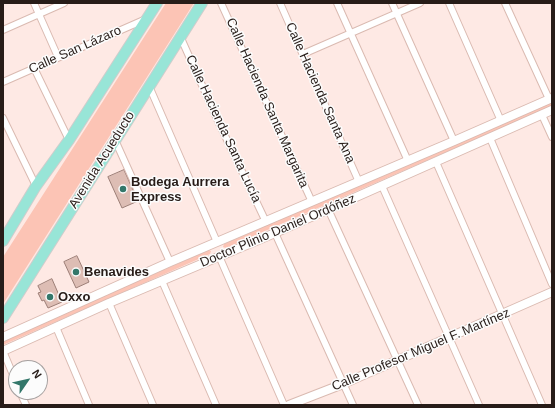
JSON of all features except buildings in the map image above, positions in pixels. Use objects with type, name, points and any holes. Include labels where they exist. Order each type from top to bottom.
[{"type":"main road","points":[[4,235],[36,186],[69,140],[157,3]]},
{"type":"main road","name":"Avenida Acueducto","points":[[3,318],[202,3]]},
{"type":"street","points":[[34,3],[58,57]]},
{"type":"street","points":[[3,30],[64,3]]},
{"type":"street","name":"Calle Hacienda Santa Margarita","points":[[222,3],[312,202]]},
{"type":"street","name":"Calle Hacienda Santa Ana","points":[[280,3],[359,182]]},
{"type":"street","points":[[337,3],[408,161]]},
{"type":"street","points":[[392,3],[454,141]]},
{"type":"street","points":[[303,54],[420,3]]},
{"type":"street","points":[[449,3],[501,121]]},
{"type":"street","points":[[505,3],[550,98]]},
{"type":"street","name":"Calle San Lázaro","points":[[3,82],[148,18]]},
{"type":"street","name":"Calle Hacienda Santa Lucía","points":[[180,36],[266,222]]},
{"type":"street","points":[[34,68],[69,140]]},
{"type":"street","points":[[149,86],[217,242],[219,256],[284,405]]},
{"type":"street","name":"Doctor Plinio Daniel Ordóñez","points":[[3,337],[170,262],[501,121],[550,98]]},
{"type":"street","name":"Doctor Plinio Daniel Ordóñez","points":[[3,351],[109,303],[275,233],[552,110]]},
{"type":"street","points":[[542,114],[552,137]]},
{"type":"street","points":[[3,118],[36,186]]},
{"type":"street","points":[[490,138],[552,284]]},
{"type":"street","points":[[115,139],[170,262]]},
{"type":"street","points":[[436,162],[542,405]]},
{"type":"street","points":[[382,186],[479,405]]},
{"type":"street","points":[[328,209],[418,405]]},
{"type":"street","points":[[275,233],[353,405]]},
{"type":"street","points":[[162,280],[216,405]]},
{"type":"street","name":"Calle Profesor Miguel F. Martínez","points":[[289,405],[343,384],[552,292]]},
{"type":"street","points":[[109,303],[153,405]]},
{"type":"street","points":[[56,327],[89,405]]},
{"type":"street","points":[[3,351],[8,363]]},
{"type":"shaded area","points":[[166,3],[194,3],[3,304],[3,257]]},
{"type":"shaded area","points":[[552,101],[552,106],[226,248],[223,247],[224,244]]},
{"type":"shaded area","points":[[209,250],[211,251],[210,254],[3,345],[3,340]]},
{"type":"place","name":"Bodega Aurrera Express","points":[[123,189]]},
{"type":"place","name":"Benavides","points":[[76,272]]},
{"type":"place","name":"Oxxo","points":[[50,297]]}]
